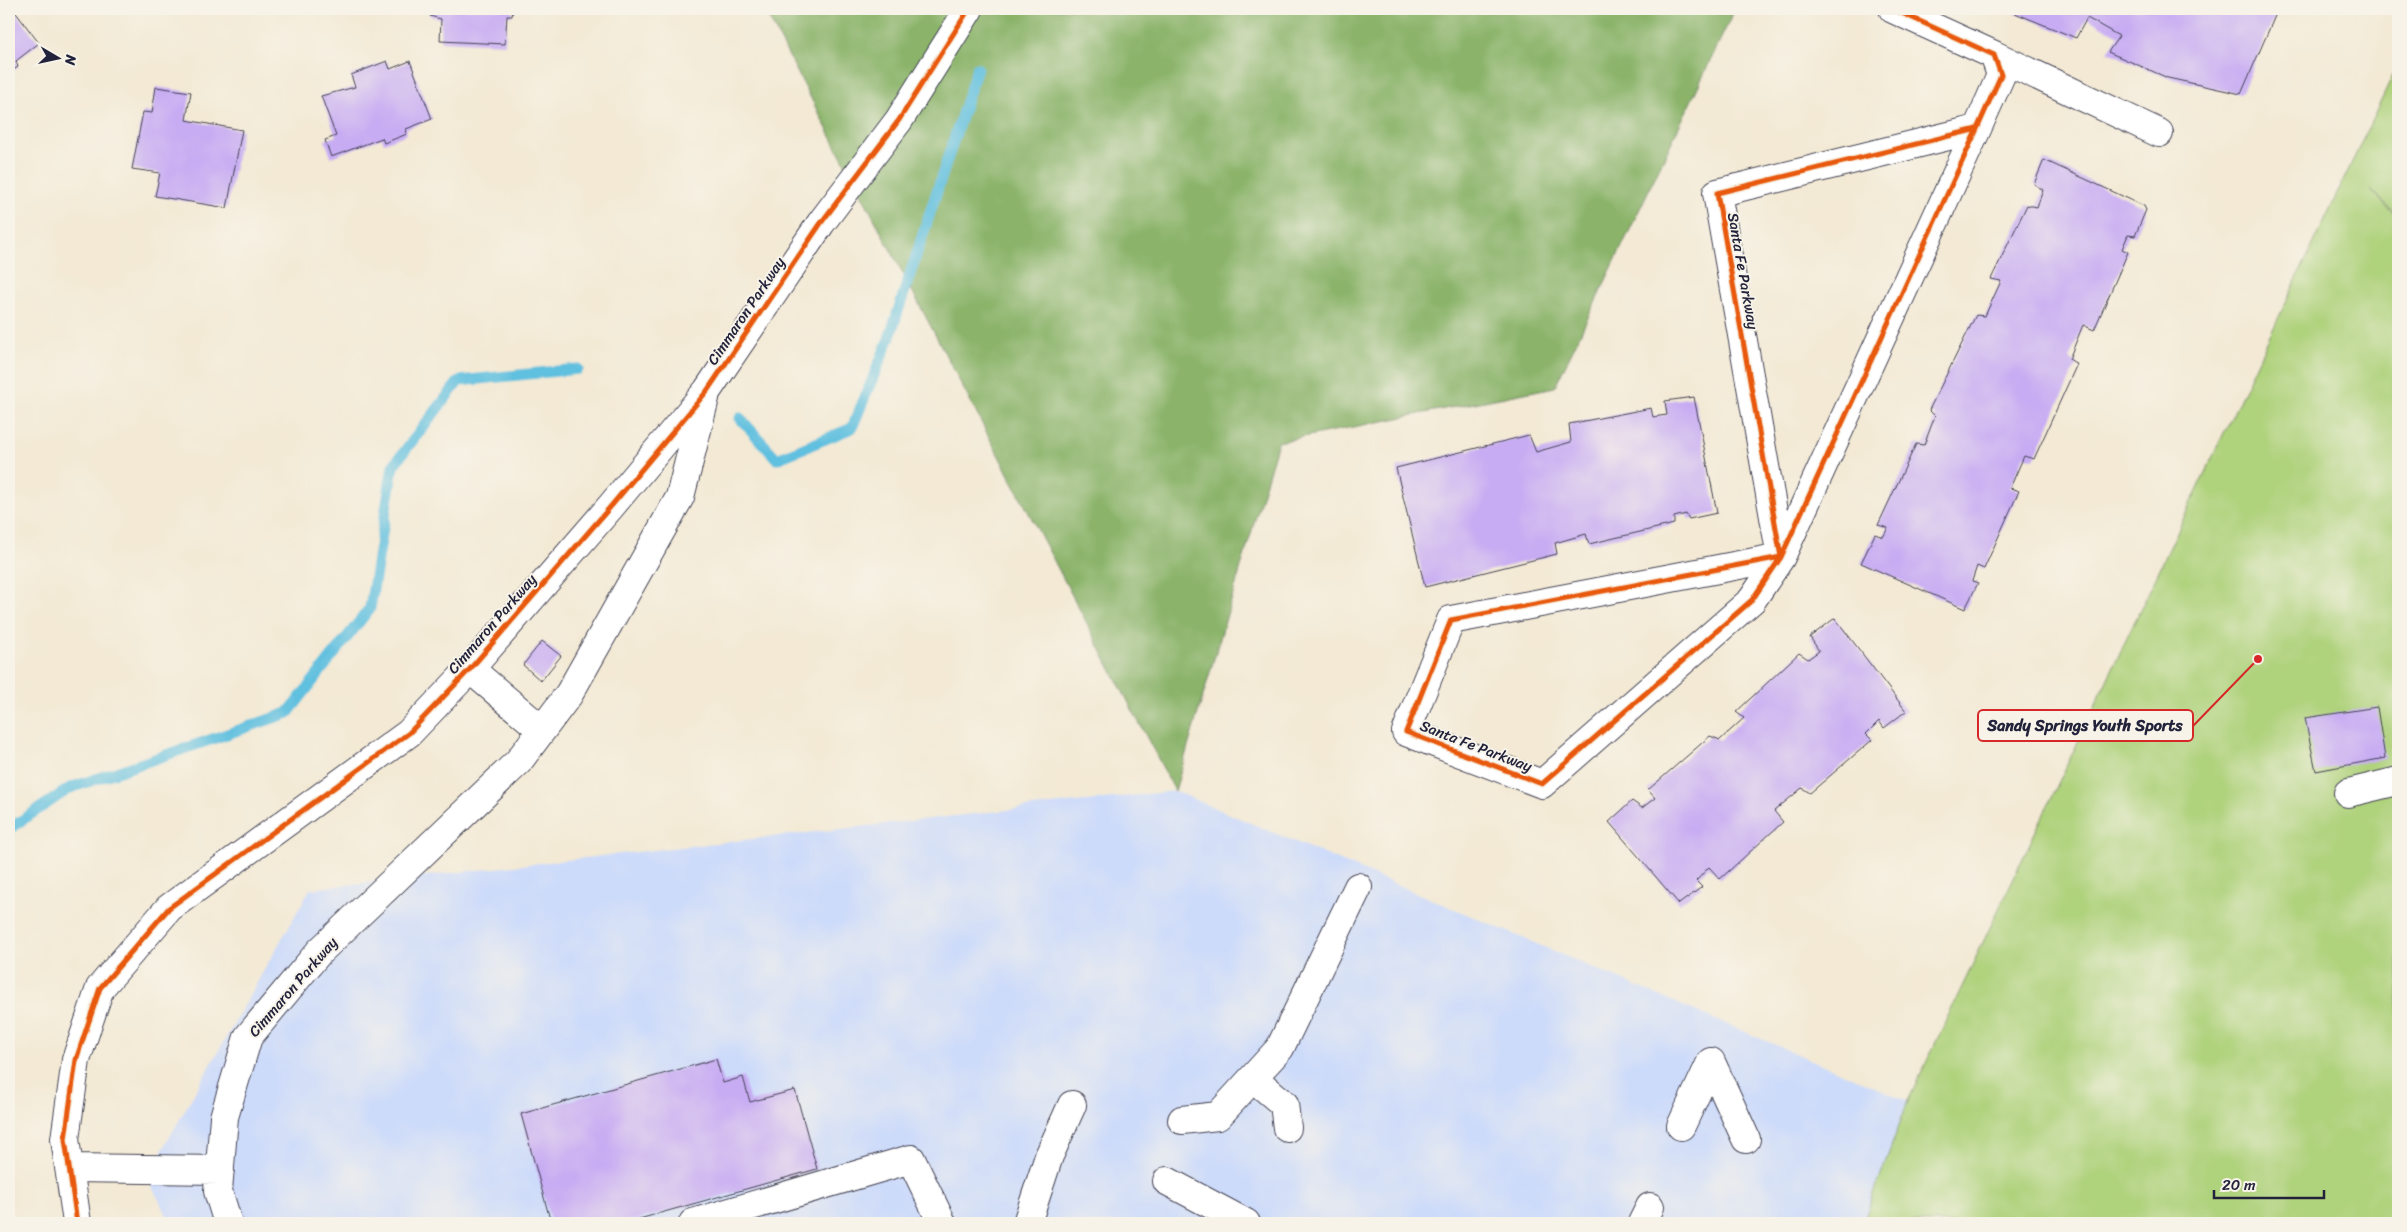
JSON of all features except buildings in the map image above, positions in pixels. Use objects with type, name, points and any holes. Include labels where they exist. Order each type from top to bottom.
[{"type":"street","name":"Cimmaron Parkway","points":[[77,1223],[65,1139],[76,1060],[100,988],[169,908],[409,733],[470,669],[707,391],[821,223],[899,120],[969,9]]},
{"type":"street","points":[[1893,9],[2159,133]]},
{"type":"street","name":"Santa Fe Parkway","points":[[1781,557],[1452,620],[1406,732],[1542,784],[1752,600],[1781,557],[2001,75],[1994,55]]},
{"type":"street","name":"Santa Fe Parkway","points":[[1781,557],[1717,194],[1977,129]]},
{"type":"street","name":"Cimmaron Parkway","points":[[228,1223],[218,1191],[224,1117],[248,1037],[319,952],[518,762],[569,694],[680,497],[707,391]]},
{"type":"street","points":[[470,669],[542,730]]},
{"type":"street","points":[[2348,793],[2398,781]]},
{"type":"street","points":[[1182,1120],[1218,1116],[1280,1048],[1358,887]]},
{"type":"street","points":[[1681,1126],[1711,1062],[1746,1139]]},
{"type":"street","points":[[1252,1078],[1284,1104],[1287,1128]]},
{"type":"street","points":[[1027,1223],[1049,1156],[1072,1106]]},
{"type":"street","points":[[693,1223],[911,1160],[942,1223]]},
{"type":"street","points":[[69,1168],[220,1170]]},
{"type":"street","points":[[1168,1181],[1246,1223]]},
{"type":"shaded area","points":[[1175,791],[1908,1101],[1863,1223],[171,1223],[147,1177],[310,889]]},
{"type":"green space","points":[[764,9],[1735,9],[1555,387],[1278,442],[1175,791]]},
{"type":"green space","points":[[2398,65],[2398,215],[2368,188],[2398,217],[2398,1223],[1863,1223],[1908,1101]]},
{"type":"waterway","points":[[740,418],[777,459],[852,428],[889,339],[977,68]]},
{"type":"waterway","points":[[9,829],[70,788],[288,713],[370,608],[393,466],[459,381],[578,369]]},
{"type":"cycle path","points":[[77,1223],[65,1139],[76,1060],[100,988],[169,908],[409,733],[470,669],[612,505],[707,391],[821,223],[899,120],[969,9]]},
{"type":"cycle path","points":[[1893,9],[1994,55],[2001,75],[1977,129],[1781,557],[1752,600],[1542,784],[1406,732],[1451,620],[1781,557],[1717,193],[1977,129]]},
{"type":"place","name":"Sandy Springs Youth Sports","points":[[2258,659]]}]
